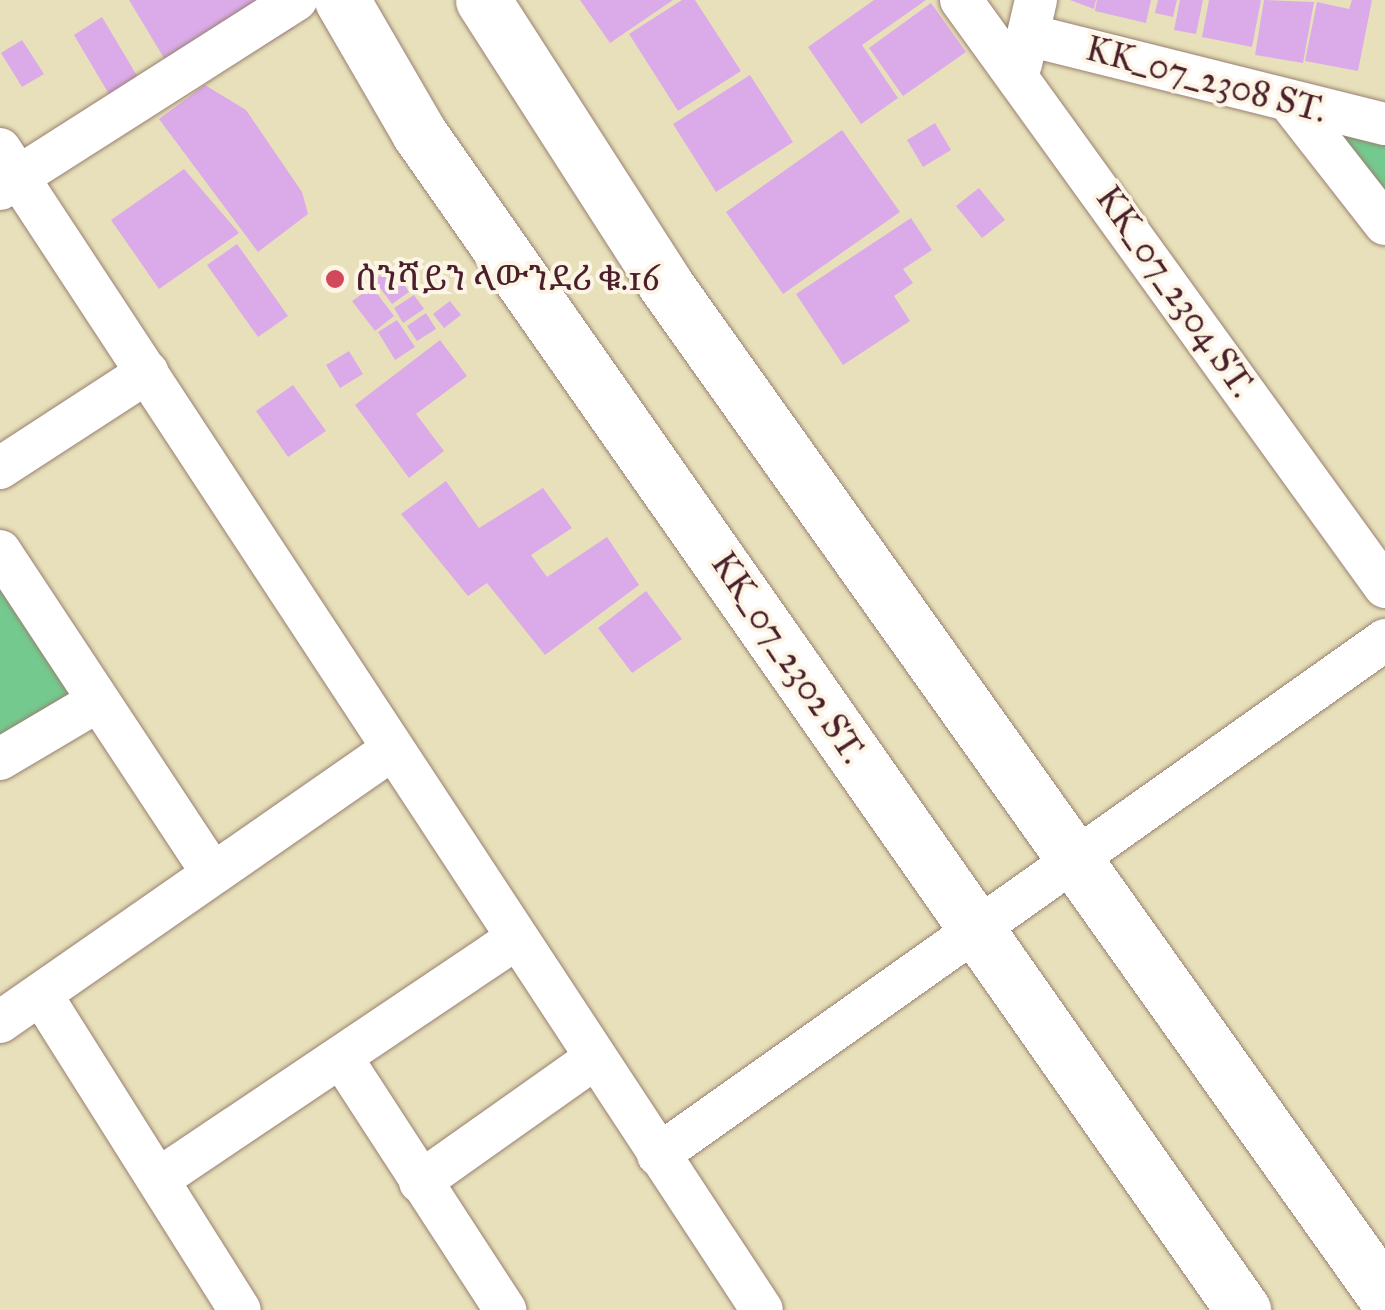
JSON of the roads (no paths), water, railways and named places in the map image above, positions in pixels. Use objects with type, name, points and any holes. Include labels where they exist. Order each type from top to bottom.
[{"type":"main road","name":"KK_07_2302 ST.","points":[[342,0],[419,132],[978,924],[1100,1114],[1243,1310]]},
{"type":"main road","points":[[483,0],[665,284],[1385,1296]]},
{"type":"street","points":[[296,0],[6,171],[148,372],[592,1060],[762,1310]]},
{"type":"street","name":"KK_07_2304 ST.","points":[[961,0],[1028,36],[1385,587]]},
{"type":"street","name":"KK_07_2308 ST.","points":[[1028,36],[1292,105],[1385,124]]},
{"type":"street","points":[[1292,105],[1385,224]]},
{"type":"street","points":[[0,468],[148,372]]},
{"type":"street","points":[[0,551],[212,872]]},
{"type":"street","points":[[658,1155],[978,924],[1385,640]]},
{"type":"street","points":[[0,758],[98,700]]},
{"type":"street","points":[[0,1022],[392,750]]},
{"type":"street","points":[[160,1178],[514,938]]},
{"type":"street","points":[[42,996],[240,1310]]},
{"type":"street","points":[[341,1057],[505,1310]]},
{"type":"street","points":[[420,1182],[592,1060]]},
{"type":"place","name":"ሰንሻይን ላውንደሪ ቁ.16","points":[[335,279]]}]
